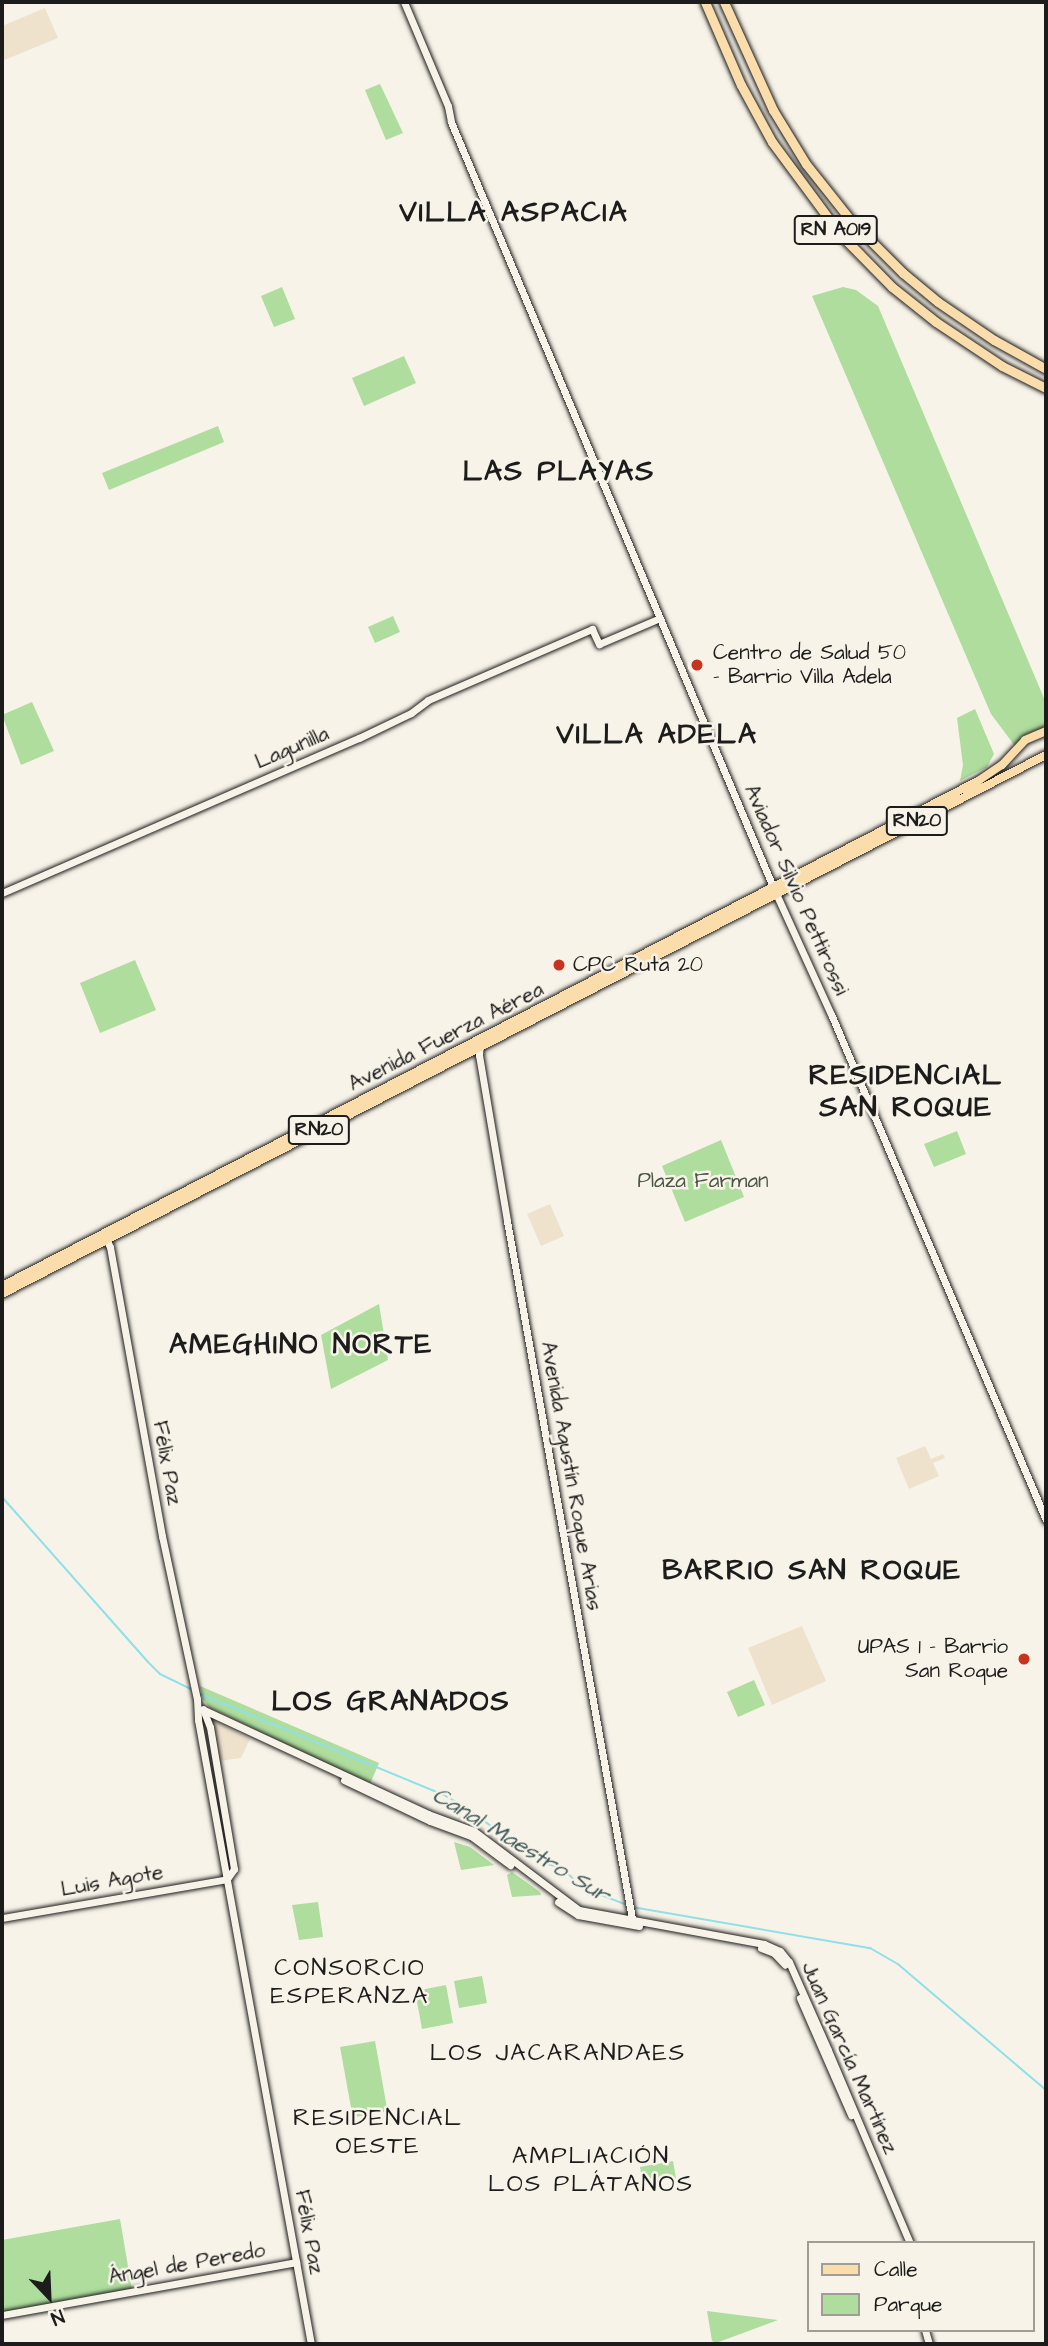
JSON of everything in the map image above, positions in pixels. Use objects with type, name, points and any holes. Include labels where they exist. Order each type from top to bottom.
[{"type":"highway","name":"RN A019","points":[[705,2],[741,85],[772,142],[839,234],[892,287],[936,322],[1002,366],[1046,388]]},
{"type":"highway","name":"RN A019","points":[[724,2],[773,110],[806,164],[853,223],[903,273],[946,308],[994,340],[1046,369]]},
{"type":"main road","name":"Aviador Silvio Pettirossi","points":[[404,2],[448,106],[451,122],[775,891],[1046,1520]]},
{"type":"main road","name":"Lagunilla","points":[[2,892],[359,738],[411,713],[428,699],[592,629],[599,644],[660,618]]},
{"type":"main road","name":"Avenida Fuerza Aérea","points":[[2,1286],[105,1237],[583,995],[978,781],[1002,765],[1025,740],[1046,731]]},
{"type":"main road","name":"Avenida Fuerza Aérea","points":[[2,1294],[624,964],[1046,755]]},
{"type":"main road","points":[[583,995],[583,989],[624,964]]},
{"type":"main road","points":[[478,1048],[482,1038]]},
{"type":"main road","name":"Avenida Agustín Roque Arias","points":[[478,1048],[633,1922]]},
{"type":"main road","name":"Félix Paz","points":[[105,1237],[122,1310],[162,1536],[197,1699],[311,2344]]},
{"type":"main road","name":"Félix Paz","points":[[197,1699],[205,1714],[234,1869],[227,1879]]},
{"type":"main road","points":[[205,1714],[428,1814],[474,1831],[579,1910],[633,1922]]},
{"type":"main road","name":"Luis Agote","points":[[2,1918],[227,1879]]},
{"type":"main road","name":"Juan García Martínez","points":[[633,1922],[764,1944],[783,1953],[907,2241]]},
{"type":"main road","name":"Ángel de Peredo","points":[[2,2315],[296,2262]]},
{"type":"shaded area","points":[[45,8],[58,38],[2,61],[2,26]]},
{"type":"shaded area","points":[[550,1204],[564,1236],[541,1246],[527,1214]]},
{"type":"shaded area","points":[[925,1446],[931,1459],[943,1454],[945,1458],[933,1463],[939,1476],[909,1489],[896,1458]]},
{"type":"shaded area","points":[[802,1626],[826,1681],[772,1705],[748,1648]]},
{"type":"shaded area","points":[[212,1720],[250,1739],[241,1758],[219,1761]]},
{"type":"green space","points":[[380,84],[403,133],[386,140],[365,90]]},
{"type":"green space","points":[[282,287],[295,319],[274,327],[261,296]]},
{"type":"green space","points":[[843,287],[856,290],[878,306],[1046,703],[1046,728],[1028,734],[1015,746],[991,714],[812,296]]},
{"type":"green space","points":[[404,356],[416,383],[364,406],[352,378]]},
{"type":"green space","points":[[218,426],[224,442],[109,490],[102,473]]},
{"type":"green space","points":[[393,616],[400,632],[375,643],[368,627]]},
{"type":"green space","points":[[32,702],[54,751],[21,765],[2,715]]},
{"type":"green space","points":[[975,709],[994,754],[987,767],[960,781],[963,765],[957,718]]},
{"type":"green space","points":[[135,960],[156,1010],[100,1033],[80,983]]},
{"type":"green space","points":[[957,1131],[966,1154],[934,1167],[924,1144]]},
{"type":"green space","name":"Plaza Farman","points":[[721,1140],[744,1197],[685,1222],[662,1166]]},
{"type":"green space","points":[[379,1304],[388,1360],[331,1389],[321,1335]]},
{"type":"green space","points":[[754,1680],[765,1705],[738,1717],[727,1692]]},
{"type":"green space","points":[[200,1686],[379,1763],[370,1784],[210,1708],[203,1699]]},
{"type":"green space","points":[[454,1842],[470,1847],[494,1865],[461,1870]]},
{"type":"green space","points":[[512,1872],[541,1895],[512,1897],[507,1875]]},
{"type":"green space","points":[[318,1902],[323,1937],[299,1940],[292,1905]]},
{"type":"green space","points":[[482,1976],[487,2003],[459,2008],[454,1981]]},
{"type":"green space","points":[[446,1985],[453,2023],[422,2029],[415,1991]]},
{"type":"green space","points":[[375,2041],[387,2108],[384,2112],[355,2117],[340,2047]]},
{"type":"green space","points":[[673,2161],[676,2178],[643,2184],[640,2167]]},
{"type":"green space","points":[[120,2219],[132,2290],[2,2313],[2,2240]]},
{"type":"green space","points":[[707,2311],[778,2320],[716,2343],[712,2341]]},
{"type":"waterway","name":"Canal Maestro Sur","points":[[2,1497],[148,1662],[160,1674],[191,1689]]},
{"type":"waterway","name":"Canal Maestro Sur","points":[[200,1694],[444,1795],[465,1807],[540,1862],[562,1868],[583,1888],[627,1905]]},
{"type":"waterway","name":"Canal Maestro Sur","points":[[632,1907],[870,1948],[899,1965],[1046,2090]]},
{"type":"place","name":"Centro de Salud 50 - Barrio Villa Adela","points":[[697,665]]},
{"type":"place","name":"CPC Ruta 20","points":[[559,965]]},
{"type":"place","name":"UPAS 1 - Barrio San Roque","points":[[1024,1659]]},
{"type":"district","name":"VILLA ASPACIA","points":[[514,213]]},
{"type":"district","name":"LAS PLAYAS","points":[[559,472]]},
{"type":"district","name":"VILLA ADELA","points":[[657,735]]},
{"type":"district","name":"RESIDENCIAL SAN ROQUE","points":[[906,1092]]},
{"type":"district","name":"AMEGHINO NORTE","points":[[301,1345]]},
{"type":"district","name":"BARRIO SAN ROQUE","points":[[812,1571]]},
{"type":"district","name":"LOS GRANADOS","points":[[391,1702]]},
{"type":"district","name":"CONSORCIO ESPERANZA","points":[[350,1983]]},
{"type":"district","name":"LOS JACARANDAES","points":[[558,2054]]},
{"type":"district","name":"RESIDENCIAL OESTE","points":[[378,2133]]},
{"type":"district","name":"AMPLIACIÓN LOS PLÁTANOS","points":[[591,2171]]}]
